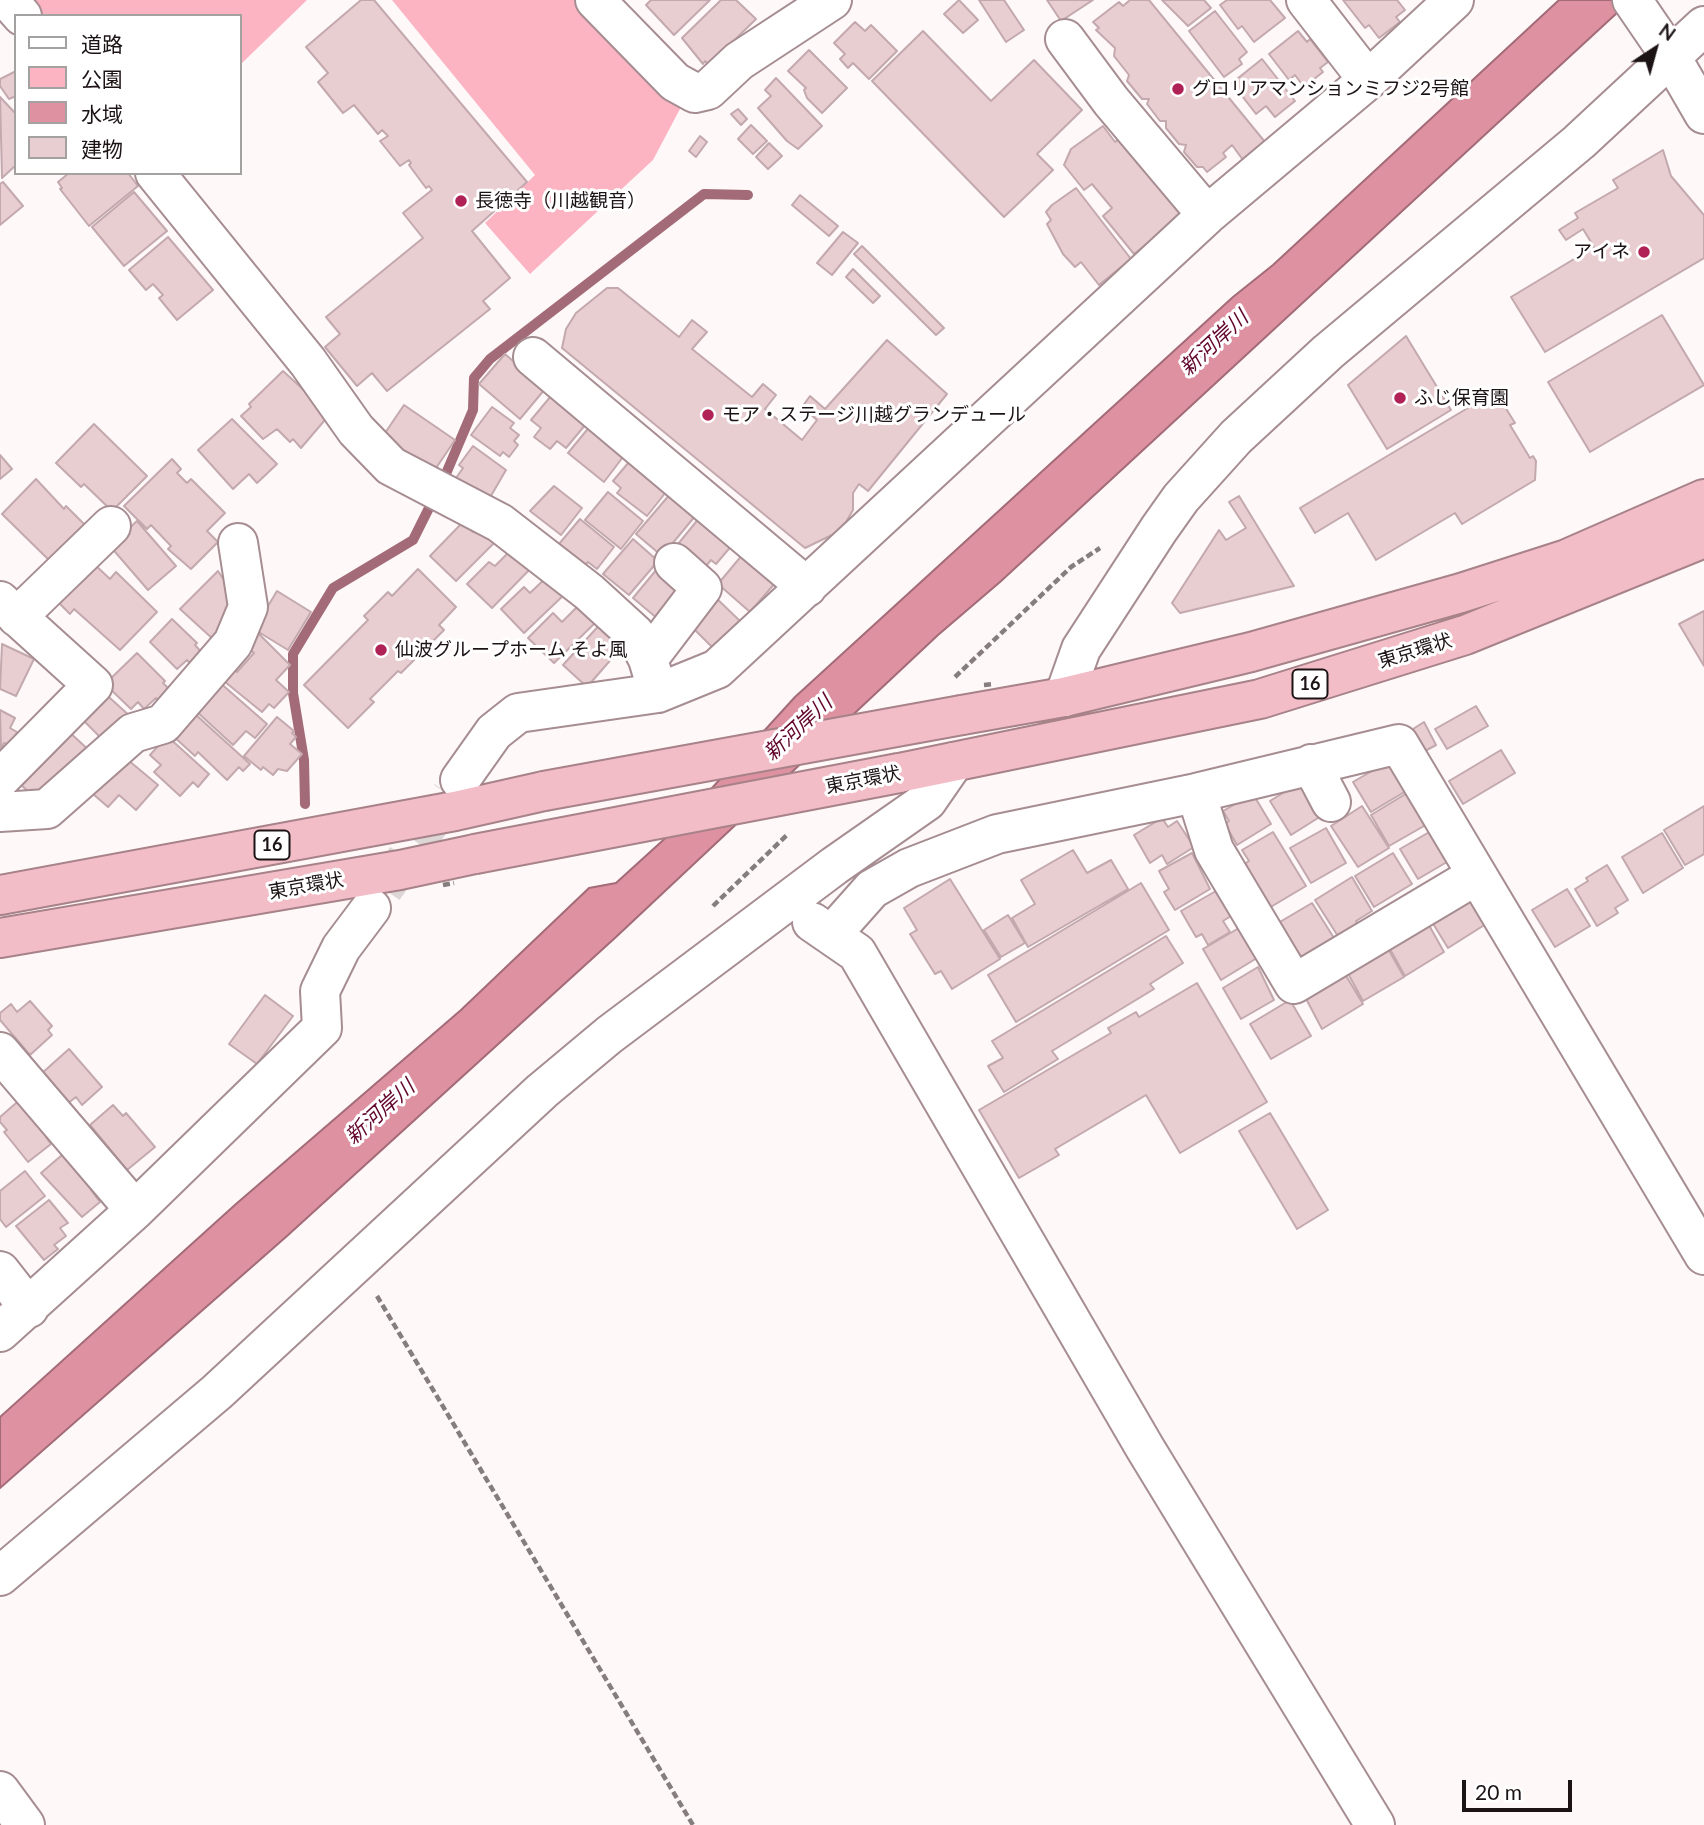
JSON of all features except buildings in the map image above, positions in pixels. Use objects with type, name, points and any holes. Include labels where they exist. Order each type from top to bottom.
[{"type":"highway","name":"16","points":[[0,895],[442,813],[957,697],[1064,697],[1251,652],[1461,593],[1567,559],[1704,499]]},
{"type":"highway","name":"東京環状","points":[[0,938],[400,870],[899,773],[1259,699],[1465,635],[1704,538]]},
{"type":"street","points":[[8,0],[20,14]]},
{"type":"street","points":[[595,0],[675,82],[695,93],[708,90],[738,61],[832,0]]},
{"type":"street","points":[[1306,0],[1368,80]]},
{"type":"street","points":[[460,780],[494,732],[518,713],[653,676],[717,669],[1207,215],[1368,80],[1454,0]]},
{"type":"street","points":[[1632,0],[1665,48],[1704,114]]},
{"type":"street","points":[[1064,697],[1081,649],[1159,530],[1181,498],[1236,437],[1339,344],[1579,142],[1665,48],[1704,26]]},
{"type":"street","points":[[1065,39],[1111,101],[1207,215]]},
{"type":"street","points":[[157,175],[308,362],[356,430],[391,466],[500,523],[540,552],[635,634],[653,676]]},
{"type":"street","points":[[533,357],[807,587]]},
{"type":"street","points":[[0,779],[93,685],[9,609],[111,526]]},
{"type":"street","points":[[0,812],[47,809],[133,733],[163,724],[233,643],[248,607],[238,543]]},
{"type":"street","points":[[653,676],[702,588],[674,563]]},
{"type":"street","points":[[832,934],[872,889],[909,867],[997,834],[1196,793],[1399,744],[1704,1255]]},
{"type":"street","points":[[0,1576],[217,1392],[580,1059],[834,866],[928,801],[954,762]]},
{"type":"street","points":[[1311,764],[1331,802]]},
{"type":"street","points":[[1196,793],[1214,850],[1294,984],[1477,875]]},
{"type":"street","points":[[785,905],[857,953],[1145,1448],[1375,1825]]},
{"type":"street","points":[[0,1332],[135,1210],[327,1023],[320,991],[341,948],[371,908]]},
{"type":"street","points":[[0,1052],[135,1210]]},
{"type":"street","points":[[0,1271],[29,1308]]},
{"type":"street","points":[[0,1791],[25,1825]]},
{"type":"path","points":[[957,697],[1071,567],[1103,546]]},
{"type":"path","points":[[762,859],[792,830]]},
{"type":"path","points":[[354,1265],[375,1293],[693,1825]]},
{"type":"green space","points":[[26,0],[307,0],[242,63],[242,14],[36,14]]},
{"type":"green space","points":[[392,0],[577,0],[681,107],[653,160],[530,274],[485,223],[535,175]]},
{"type":"water","name":"新河岸川","points":[[1559,0],[1631,0],[1000,582],[938,635],[616,937],[287,1236],[0,1488],[0,1417],[236,1204],[461,1010],[589,888],[616,883],[671,833],[795,697],[1233,297],[1273,265]]},
{"type":"waterway","points":[[445,476],[473,410],[474,378],[490,359],[704,194],[748,195]]},
{"type":"waterway","points":[[305,804],[304,760],[293,693],[293,654],[333,588],[413,540],[432,502]]},
{"type":"tunnel","points":[[384,889],[450,795]]},
{"type":"place","name":"グロリアマンションミフジ2号館","points":[[1178,89]]},
{"type":"place","name":"長徳寺（川越観音）","points":[[461,201]]},
{"type":"place","name":"アイネ","points":[[1644,252]]},
{"type":"place","name":"ふじ保育園","points":[[1400,398]]},
{"type":"place","name":"モア・ステージ川越グランデュール","points":[[708,415]]},
{"type":"place","name":"仙波グループホーム そよ風","points":[[381,650]]}]
